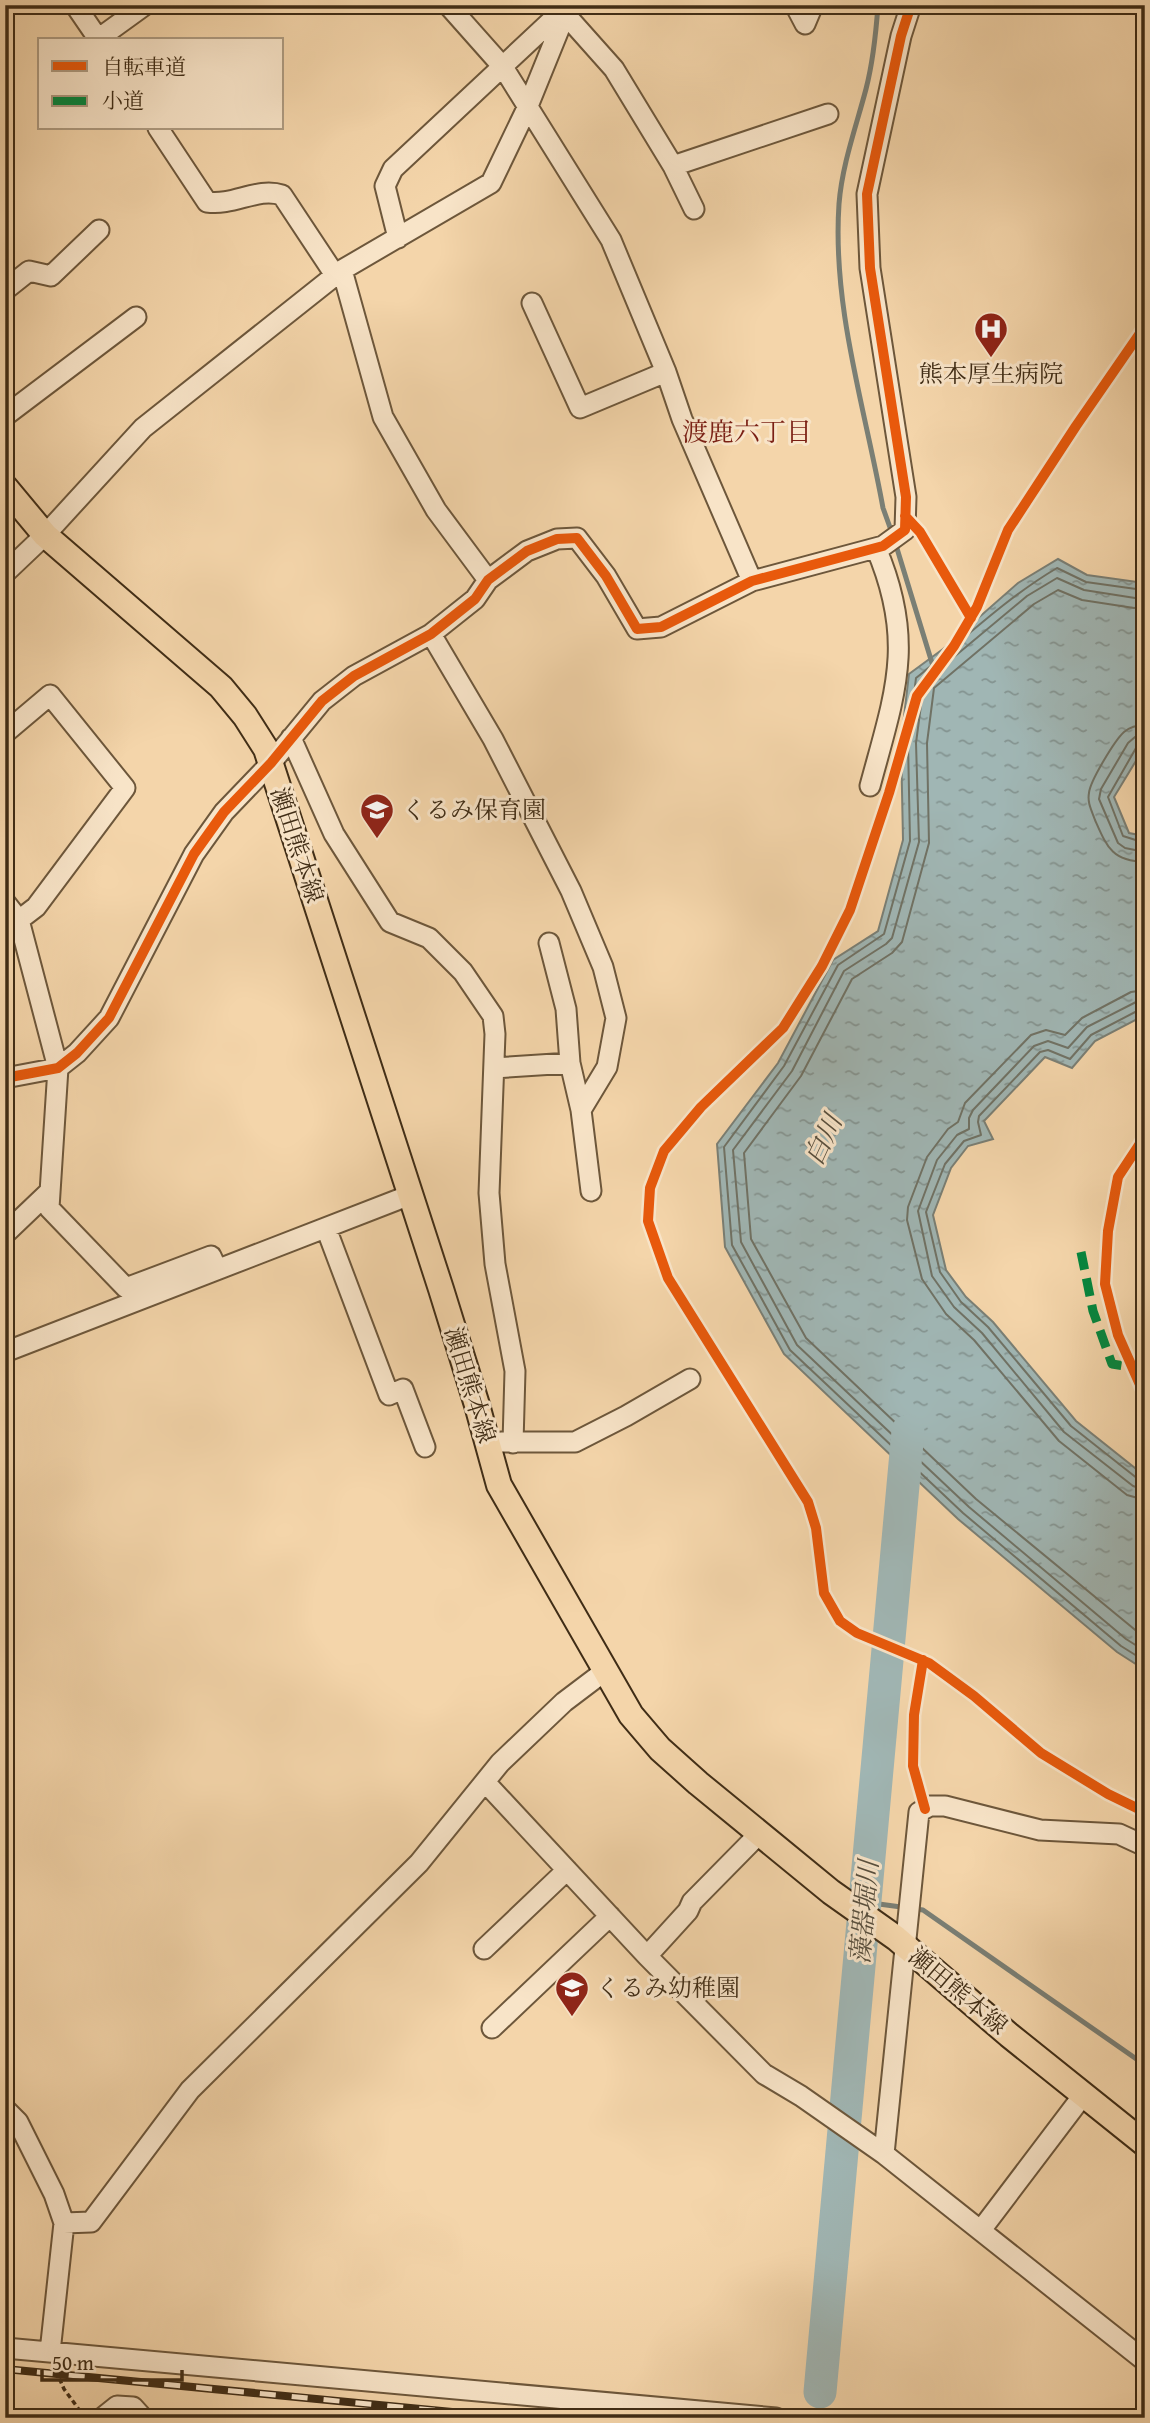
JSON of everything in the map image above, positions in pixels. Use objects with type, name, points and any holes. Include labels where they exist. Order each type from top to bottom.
[{"type":"main road","name":"瀬田熊本線","points":[[5,487],[45,535],[221,687],[245,716],[266,749],[410,1195],[499,1485],[632,1715],[660,1749],[760,1833],[831,1892],[900,1942],[1009,2035],[1145,2144]]},
{"type":"street","points":[[75,5],[97,38]]},
{"type":"street","points":[[99,38],[145,5]]},
{"type":"street","points":[[448,5],[503,67],[611,240],[666,372],[682,419],[752,581]]},
{"type":"street","points":[[795,5],[805,24],[813,5]]},
{"type":"street","points":[[5,1078],[58,1068],[77,1053],[110,1017],[194,854],[224,812],[271,763],[322,701],[354,676],[431,634],[475,599],[488,580],[527,551],[557,539],[577,538],[606,576],[637,629],[661,627],[752,581],[880,547],[905,530],[906,497],[870,268],[867,194],[901,36],[911,5]]},
{"type":"street","points":[[398,238],[385,186],[393,169],[567,8]]},
{"type":"street","points":[[5,573],[45,535],[143,428],[338,273],[491,183],[528,106],[567,8]]},
{"type":"street","points":[[567,8],[614,69],[673,166],[694,209]]},
{"type":"street","points":[[673,166],[828,114]]},
{"type":"street","points":[[159,130],[207,202],[219,204],[269,191],[282,195],[338,273],[383,417],[436,510],[488,580]]},
{"type":"street","points":[[5,290],[29,271],[51,276],[99,230]]},
{"type":"street","points":[[533,303],[580,408],[666,372]]},
{"type":"street","points":[[5,416],[136,317]]},
{"type":"street","points":[[870,786],[894,698],[900,655],[899,626],[880,547]]},
{"type":"street","points":[[431,634],[493,739],[571,891],[603,967],[616,1018],[607,1067],[581,1110]]},
{"type":"street","points":[[5,733],[50,695],[125,788],[36,907],[19,920]]},
{"type":"street","points":[[291,738],[334,834],[390,922],[429,938],[463,972],[493,1016],[495,1034],[489,1193],[495,1264],[515,1371],[513,1443]]},
{"type":"street","points":[[5,902],[19,920],[58,1068],[48,1208],[126,1288],[211,1256],[217,1269]]},
{"type":"street","points":[[549,943],[566,1009],[570,1063],[581,1110],[591,1191]]},
{"type":"street","points":[[494,1068],[570,1063]]},
{"type":"street","points":[[5,1234],[50,1191]]},
{"type":"street","points":[[5,1352],[410,1195]]},
{"type":"street","points":[[326,1228],[389,1395],[403,1389],[425,1447]]},
{"type":"street","points":[[487,1440],[513,1443],[575,1442],[690,1379]]},
{"type":"street","points":[[64,2223],[91,2222],[190,2090],[419,1863],[508,1756],[564,1702],[606,1671]]},
{"type":"street","points":[[485,1782],[647,1956],[764,2074],[801,2096],[884,2154],[1145,2361]]},
{"type":"street","points":[[884,2154],[900,1942],[919,1812],[930,1806],[946,1806],[1040,1830],[1119,1834],[1145,1846]]},
{"type":"street","points":[[647,1956],[688,1911],[692,1902],[760,1833]]},
{"type":"street","points":[[484,1949],[567,1870]]},
{"type":"street","points":[[492,2028],[610,1916]]},
{"type":"street","points":[[981,2230],[1084,2094]]},
{"type":"street","points":[[5,2109],[18,2122],[54,2193],[64,2223],[50,2352]]},
{"type":"street","points":[[5,2348],[776,2418]]},
{"type":"street","points":[[102,2418],[117,2406],[133,2407],[143,2418]]},
{"type":"path","points":[[50,2352],[64,2389],[86,2418]]},
{"type":"water","name":"白川","points":[[1058,559],[1087,575],[1137,582],[1145,575],[1145,746],[1114,797],[1129,833],[1145,836],[1145,1015],[1095,1041],[1072,1068],[1045,1057],[984,1121],[993,1139],[968,1146],[951,1168],[933,1215],[946,1270],[966,1297],[993,1322],[1076,1421],[1145,1476],[1145,1670],[1117,1652],[958,1519],[784,1354],[725,1247],[717,1144],[778,1063],[833,960],[878,931],[903,840],[901,742],[909,674],[943,649],[1018,583]]},
{"type":"waterway","points":[[878,5],[871,68],[846,160],[841,189],[838,243],[840,281],[852,357],[883,508],[892,533]]},
{"type":"waterway","points":[[895,542],[932,663]]},
{"type":"waterway","name":"藻器堀川","points":[[820,2392],[908,1431]]},
{"type":"waterway","points":[[879,1904],[923,1910],[1145,2065]]},
{"type":"railway","points":[[5,2369],[515,2418]]},
{"type":"marked path","points":[[1081,1252],[1093,1311],[1112,1364],[1131,1367]]},
{"type":"cycle path","points":[[5,1078],[58,1068],[77,1053],[109,1018],[194,854],[224,812],[271,763],[322,701],[354,676],[431,634],[475,599],[488,580],[527,551],[557,539],[577,538],[606,576],[637,629],[661,627],[752,581],[883,546],[905,530],[906,497],[870,268],[867,194],[901,36],[911,5]]},
{"type":"cycle path","points":[[1145,326],[1008,530],[977,607],[954,646],[917,696],[889,793],[850,910],[822,966],[783,1028],[701,1107],[664,1151],[650,1188],[648,1221],[668,1278],[808,1502],[816,1528],[824,1593],[840,1621],[857,1633],[929,1663],[974,1696],[1041,1753],[1108,1794],[1145,1812]]},
{"type":"cycle path","points":[[905,516],[920,532],[971,618]]},
{"type":"cycle path","points":[[1145,1136],[1118,1177],[1108,1231],[1105,1284],[1118,1335],[1145,1396]]},
{"type":"cycle path","points":[[923,1660],[914,1715],[913,1766],[925,1809]]},
{"type":"place","name":"熊本厚生病院","points":[[991,359]]},
{"type":"place","name":"くるみ保育園","points":[[377,840]]},
{"type":"place","name":"くるみ幼稚園","points":[[572,2018]]},
{"type":"district","name":"渡鹿六丁目","points":[[747,432]]}]
